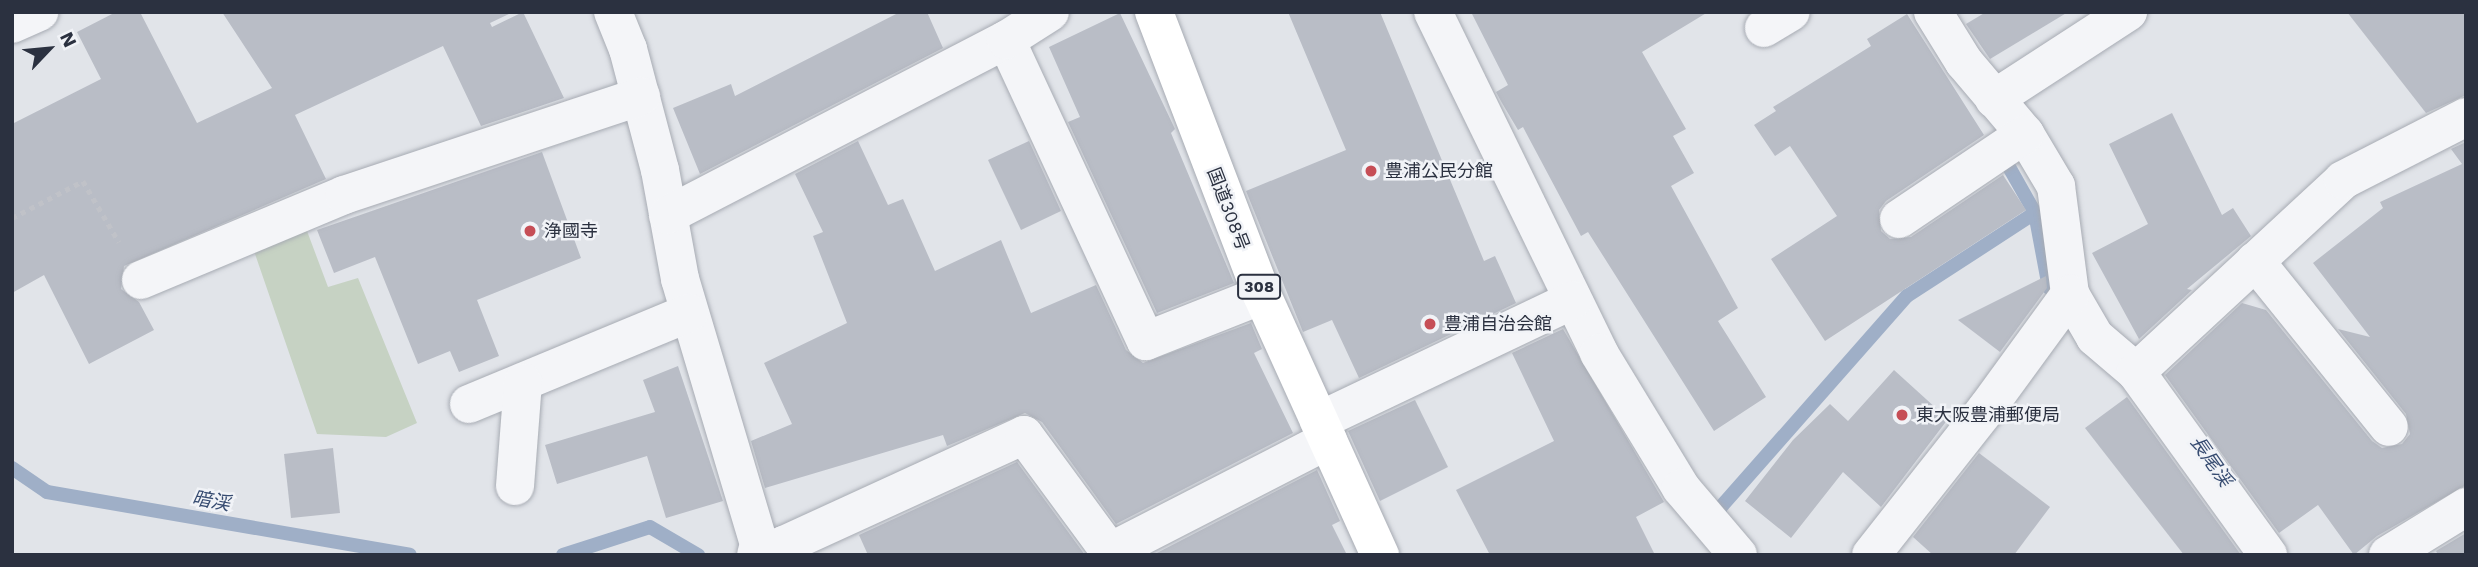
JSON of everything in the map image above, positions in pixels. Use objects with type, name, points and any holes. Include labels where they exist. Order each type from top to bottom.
[{"type":"highway","name":"国道308号","points":[[1154,12],[1262,295],[1380,555]]},
{"type":"street","points":[[12,24],[39,12]]},
{"type":"street","points":[[613,12],[640,96],[689,313],[772,549],[1024,435],[1111,553],[1323,430],[1573,300]]},
{"type":"street","points":[[668,215],[1006,40],[1050,12]]},
{"type":"street","points":[[1433,12],[1599,353],[1681,488],[1738,555]]},
{"type":"street","points":[[1933,12],[1964,62],[2025,134],[2056,186],[2070,294],[2095,337],[2136,372],[2267,555]]},
{"type":"street","points":[[1994,99],[2128,12]]},
{"type":"street","points":[[1006,40],[1146,341],[1262,295]]},
{"type":"street","points":[[141,280],[344,195],[640,96]]},
{"type":"street","points":[[2136,372],[2343,180],[2466,117]]},
{"type":"street","points":[[1899,219],[2025,134]]},
{"type":"street","points":[[2255,261],[2389,427]]},
{"type":"street","points":[[1871,555],[1987,408],[2070,294]]},
{"type":"street","points":[[469,404],[689,313]]},
{"type":"street","points":[[514,486],[523,382]]},
{"type":"street","points":[[2388,555],[2466,507]]},
{"type":"path","points":[[12,218],[83,181],[141,280]]},
{"type":"green space","points":[[307,231],[328,287],[358,278],[417,423],[386,437],[317,434],[254,251]]},
{"type":"building","points":[[116,12],[140,12],[197,123],[272,88],[222,12],[513,12],[490,23],[492,27],[523,12],[564,98],[481,126],[443,46],[295,115],[326,179],[124,266],[121,289],[139,302],[154,330],[89,364],[44,275],[12,293],[12,124],[101,79],[77,32]]},
{"type":"building","points":[[900,12],[927,12],[943,48],[700,174],[673,108],[731,84],[735,96]]},
{"type":"building","name":"豊浦公民分館","points":[[1288,12],[1380,12],[1484,261],[1495,256],[1516,303],[1359,378],[1332,320],[1303,332],[1246,191],[1346,150]]},
{"type":"building","points":[[1471,12],[1708,12],[1642,52],[1686,129],[1673,136],[1694,173],[1671,186],[1738,308],[1718,321],[1766,397],[1714,431],[1588,232],[1581,236],[1523,127],[1518,130],[1502,103],[1496,92],[1508,85]]},
{"type":"building","points":[[1986,12],[2068,12],[1990,59],[1966,24]]},
{"type":"building","points":[[2347,12],[2466,12],[2466,95],[2426,113]]},
{"type":"building","points":[[1120,13],[1175,129],[1171,133],[1234,283],[1157,313],[1068,122],[1080,117],[1049,47]]},
{"type":"building","points":[[1907,14],[1984,135],[1886,201],[1879,210],[1881,231],[1890,239],[1911,237],[2003,175],[2026,210],[1825,341],[1771,259],[1837,216],[1790,146],[1775,156],[1754,125],[1776,111],[1773,107],[1871,46],[1867,39]]},
{"type":"building","points":[[2172,113],[2222,215],[2233,208],[2251,236],[2187,289],[2192,290],[2139,339],[2092,253],[2148,224],[2109,144]]},
{"type":"building","points":[[858,141],[888,205],[903,199],[935,271],[1001,240],[1031,313],[1096,285],[1126,350],[1143,363],[1251,323],[1262,349],[1254,353],[1293,433],[1116,524],[1042,422],[1025,413],[947,446],[943,435],[765,488],[751,441],[792,424],[764,363],[847,323],[813,236],[823,232],[795,174]]},
{"type":"building","points":[[1029,141],[1061,211],[1021,230],[988,160]]},
{"type":"building","points":[[2466,142],[2466,485],[2377,536],[2354,555],[2318,505],[2279,533],[2165,375],[2242,303],[2266,310],[2372,441],[2382,448],[2402,444],[2410,434],[2406,414],[2338,329],[2370,337],[2313,263],[2383,208],[2380,202],[2462,164],[2451,149]]},
{"type":"building","points":[[542,152],[581,258],[477,300],[499,356],[459,372],[450,351],[418,364],[375,257],[334,273],[317,230]]},
{"type":"building","points":[[2046,276],[2047,288],[2000,352],[1958,320]]},
{"type":"building","points":[[1563,329],[1664,502],[1636,517],[1655,555],[1490,555],[1456,490],[1554,441],[1512,353]]},
{"type":"building","points":[[678,366],[723,501],[666,518],[647,456],[557,484],[545,445],[655,412],[643,380]]},
{"type":"building","points":[[1894,370],[1948,419],[1881,507],[1843,472],[1791,538],[1745,501],[1793,440],[1830,404],[1848,421]]},
{"type":"building","points":[[2127,397],[2241,555],[2184,555],[2085,428]]},
{"type":"building","points":[[1415,400],[1448,467],[1380,501],[1348,431]]},
{"type":"building","points":[[333,448],[340,513],[291,518],[284,454]]},
{"type":"building","points":[[1979,453],[2050,507],[2014,555],[1933,555],[1913,537]]},
{"type":"building","points":[[1017,462],[1085,555],[868,555],[859,535]]},
{"type":"building","points":[[1317,470],[1340,521],[1332,525],[1347,555],[1153,555]]},
{"type":"building","points":[[2466,533],[2466,555],[2438,555],[2436,551]]},
{"type":"waterway","name":"長尾渓","points":[[2009,167],[2035,213],[2049,288]]},
{"type":"waterway","points":[[1719,522],[1720,508],[1907,296],[2035,213]]},
{"type":"waterway","name":"暗渓","points":[[12,468],[47,492],[410,555]]},
{"type":"waterway","name":"暗渓","points":[[563,555],[650,527],[698,555]]},
{"type":"place","name":"豊浦公民分館","points":[[1371,171]]},
{"type":"place","name":"浄國寺","points":[[530,231]]},
{"type":"place","name":"豊浦自治会館","points":[[1430,324]]},
{"type":"place","name":"東大阪豊浦郵便局","points":[[1902,415]]}]
